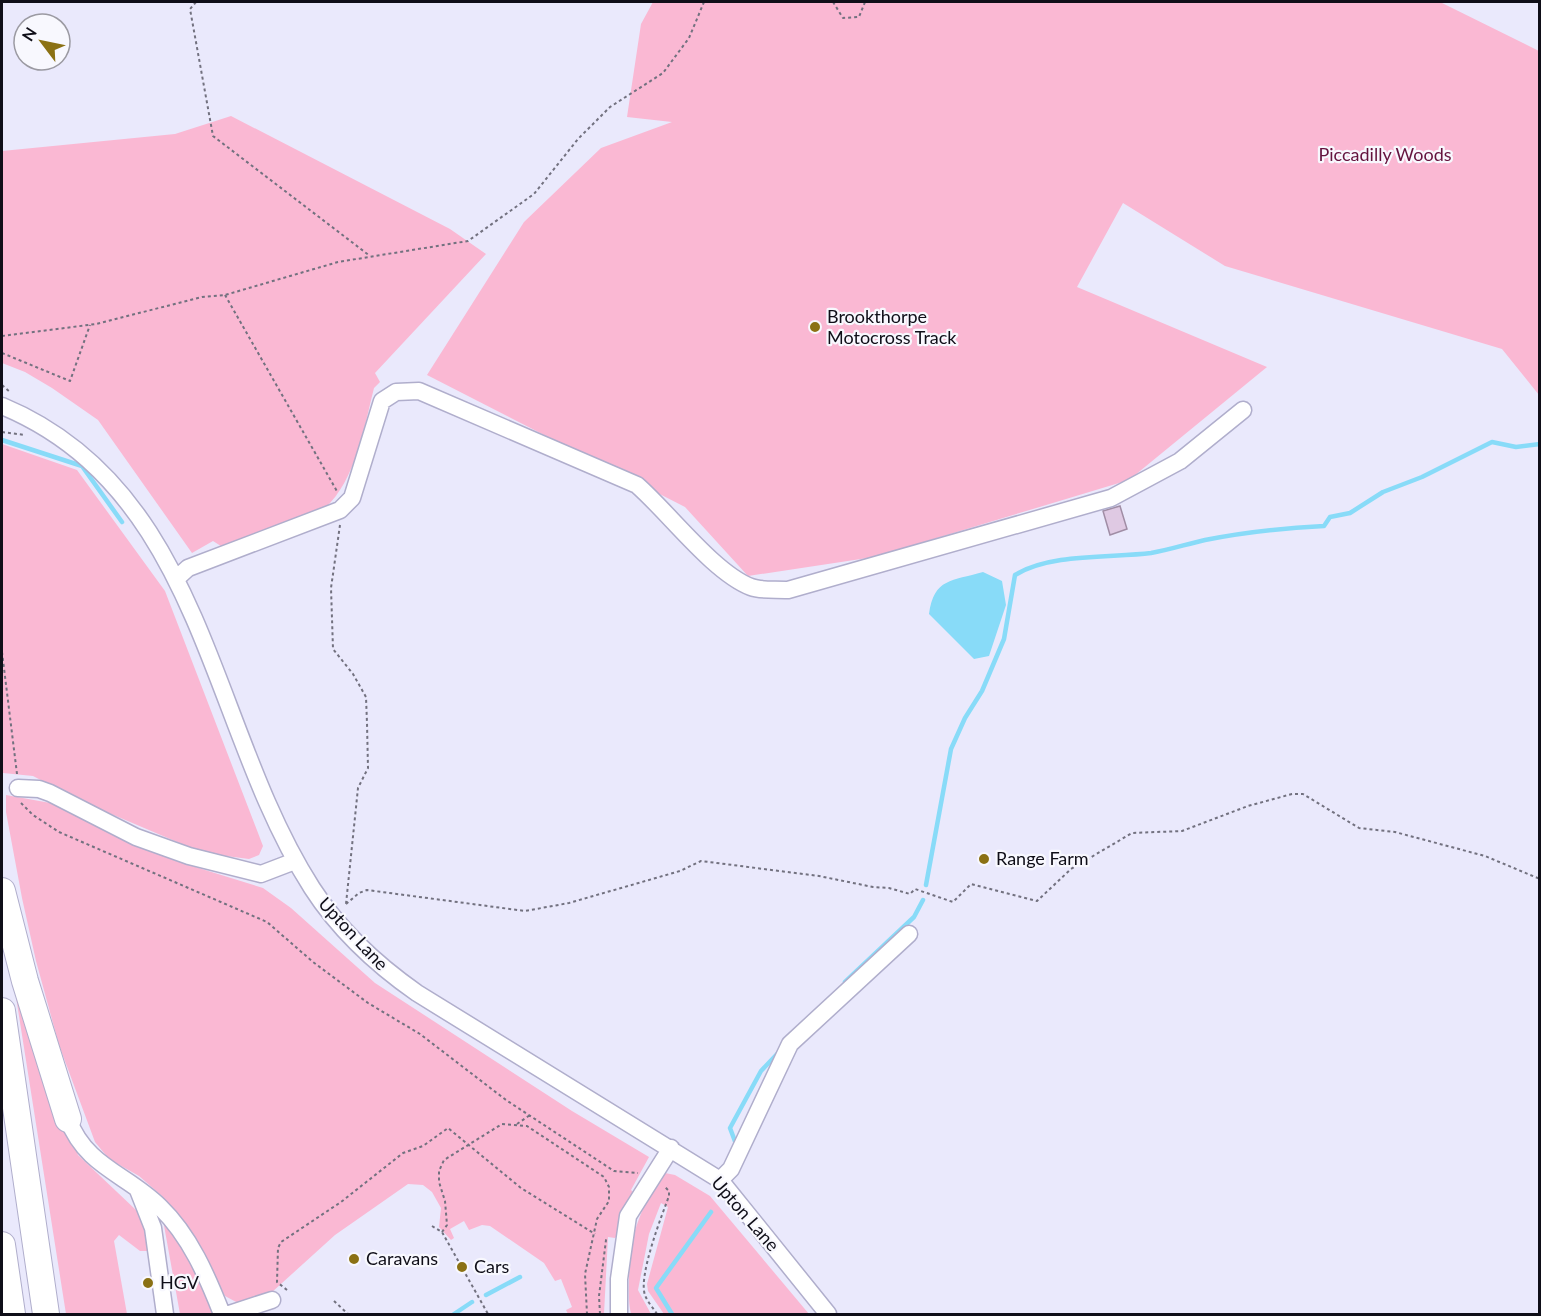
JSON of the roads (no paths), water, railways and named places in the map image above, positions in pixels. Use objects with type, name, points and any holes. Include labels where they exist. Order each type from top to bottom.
[{"type":"highway","points":[[2,891],[25,981],[68,1119]]},
{"type":"highway","points":[[2,1011],[46,1314]]},
{"type":"highway","points":[[2,1245],[12,1314]]},
{"type":"street","points":[[177,578],[188,568],[340,510],[352,498],[382,401],[396,392],[419,391],[637,485],[663,508],[720,569],[752,588],[788,590],[1111,498],[1180,461],[1243,410]]},
{"type":"street","name":"Upton Lane","points":[[2,406],[42,426],[96,468],[138,514],[177,578],[280,832],[335,921],[373,958],[417,993],[720,1180],[828,1314]]},
{"type":"street","points":[[18,788],[39,789],[136,837],[189,856],[261,874],[296,861]]},
{"type":"street","points":[[720,1180],[731,1169],[789,1044],[909,934]]},
{"type":"street","points":[[68,1119],[86,1152],[158,1204],[183,1234],[209,1281],[222,1314]]},
{"type":"street","points":[[619,1314],[619,1279],[626,1223],[650,1178],[671,1148]]},
{"type":"street","points":[[138,1189],[153,1228],[165,1314]]},
{"type":"street","points":[[229,1314],[280,1295]]},
{"type":"water","points":[[983,572],[1002,581],[1006,605],[989,656],[974,659],[929,614],[931,602],[940,587],[954,580]]},
{"type":"waterway","points":[[2,440],[82,466],[122,522]]},
{"type":"waterway","points":[[926,885],[951,749],[965,718],[982,691],[1004,639],[1015,575],[1029,568],[1063,560],[1151,553],[1235,535],[1324,526],[1330,517],[1350,513],[1383,492],[1422,477],[1492,442],[1516,447],[1540,444]]},
{"type":"waterway","points":[[845,982],[914,917],[923,900]]},
{"type":"waterway","points":[[736,1144],[730,1128],[761,1071],[779,1052]]},
{"type":"waterway","points":[[672,1314],[656,1288],[711,1212]]},
{"type":"waterway","points":[[486,1295],[520,1277]]},
{"type":"waterway","points":[[454,1314],[472,1302]]},
{"type":"place","name":"Brookthorpe Motocross Track","points":[[815,327]]},
{"type":"place","name":"Range Farm","points":[[984,859]]},
{"type":"place","name":"Caravans","points":[[354,1259]]},
{"type":"place","name":"Cars","points":[[462,1267]]},
{"type":"place","name":"HGV","points":[[148,1283]]},
{"type":"park label","name":"Piccadilly Woods","points":[[1385,155]]}]
